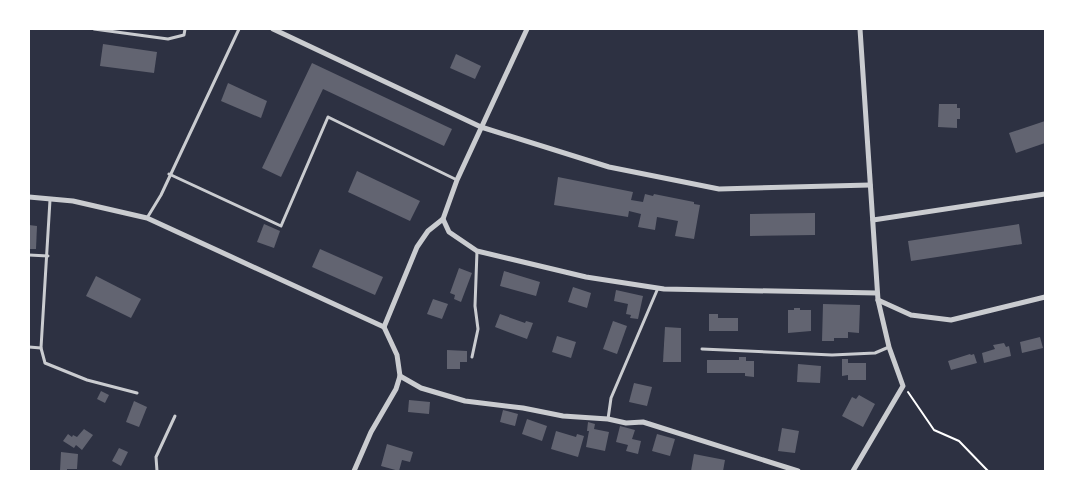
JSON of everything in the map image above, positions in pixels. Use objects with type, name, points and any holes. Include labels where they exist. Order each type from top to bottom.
[{"type":"street","points":[[273,29],[480,127],[609,167],[719,189],[870,185]]},
{"type":"street","points":[[384,327],[417,247],[428,232],[443,220],[457,180],[480,127],[527,29]]},
{"type":"street","points":[[852,471],[903,386],[889,347],[877,296],[874,220],[860,29]]},
{"type":"street","points":[[874,220],[1045,194]]},
{"type":"street","points":[[29,196],[73,201],[147,218],[384,327],[397,355],[400,376],[396,389],[371,432],[354,471]]},
{"type":"street","points":[[443,220],[449,232],[477,251],[586,277],[658,288],[877,296],[911,315],[951,320],[1045,297]]},
{"type":"street","points":[[400,376],[421,388],[465,401],[523,408],[564,416],[608,419],[626,424],[643,422],[798,471]]},
{"type":"lane","points":[[94,29],[168,38],[184,35],[185,29]]},
{"type":"lane","points":[[147,218],[161,195],[169,174],[239,29]]},
{"type":"lane","points":[[169,174],[280,226],[328,118],[457,180]]},
{"type":"lane","points":[[50,199],[41,348],[45,363],[87,380],[137,393]]},
{"type":"lane","points":[[472,357],[478,329],[475,306],[477,251]]},
{"type":"lane","points":[[29,255],[48,256]]},
{"type":"lane","points":[[608,419],[611,398],[658,288]]},
{"type":"lane","points":[[29,347],[41,348]]},
{"type":"lane","points":[[702,350],[832,356],[875,353],[889,347]]},
{"type":"lane","points":[[157,471],[156,457],[175,416]]},
{"type":"path","points":[[903,386],[934,430],[959,441],[988,471]]},
{"type":"building","points":[[103,44],[157,52],[154,73],[100,66]]},
{"type":"building","points":[[456,54],[481,66],[475,79],[450,68]]},
{"type":"building","points":[[312,63],[452,129],[444,146],[323,89],[281,177],[262,168]]},
{"type":"building","points":[[228,83],[267,101],[261,118],[221,101]]},
{"type":"building","points":[[939,104],[957,104],[957,108],[960,108],[960,119],[957,119],[957,128],[938,127]]},
{"type":"building","points":[[1045,121],[1045,143],[1016,153],[1009,133]]},
{"type":"building","points":[[357,171],[420,201],[410,221],[348,192]]},
{"type":"building","points":[[558,177],[633,192],[631,200],[643,202],[645,194],[653,196],[654,194],[694,202],[694,204],[700,205],[694,239],[675,236],[678,221],[657,217],[655,230],[638,227],[641,214],[629,211],[628,217],[554,205]]},
{"type":"building","points":[[815,213],[815,235],[750,236],[750,214]]},
{"type":"building","points":[[264,224],[280,231],[274,248],[257,242]]},
{"type":"building","points":[[1019,224],[1022,244],[911,261],[908,241]]},
{"type":"building","points":[[29,225],[37,226],[36,249],[29,249]]},
{"type":"building","points":[[320,249],[383,277],[375,295],[312,267]]},
{"type":"building","points":[[459,268],[472,273],[461,302],[454,299],[455,295],[450,293]]},
{"type":"building","points":[[504,271],[540,282],[536,296],[500,286]]},
{"type":"building","points":[[96,276],[141,299],[131,318],[86,296]]},
{"type":"building","points":[[573,287],[591,293],[587,308],[568,302]]},
{"type":"building","points":[[616,290],[643,296],[638,319],[630,318],[631,315],[626,314],[628,304],[614,301]]},
{"type":"building","points":[[433,299],[448,304],[442,319],[427,314]]},
{"type":"building","points":[[823,304],[860,305],[859,333],[848,332],[848,338],[834,338],[834,341],[822,341]]},
{"type":"building","points":[[794,308],[811,310],[811,331],[788,333],[788,310],[794,310]]},
{"type":"building","points":[[500,314],[525,323],[526,321],[533,323],[527,339],[495,327]]},
{"type":"building","points":[[709,314],[718,314],[718,318],[738,318],[738,331],[709,331]]},
{"type":"building","points":[[613,321],[627,326],[617,354],[603,349]]},
{"type":"building","points":[[665,327],[681,328],[681,362],[663,362]]},
{"type":"building","points":[[557,336],[576,342],[571,358],[552,352]]},
{"type":"building","points":[[1040,337],[1043,348],[1022,353],[1020,342]]},
{"type":"building","points":[[1004,343],[1006,347],[1009,346],[1011,356],[984,363],[982,353],[995,349],[993,345]]},
{"type":"building","points":[[447,350],[467,351],[467,362],[460,362],[460,369],[447,369]]},
{"type":"building","points":[[974,354],[977,363],[951,370],[948,361]]},
{"type":"building","points":[[739,357],[746,357],[746,361],[754,361],[754,377],[745,376],[745,373],[707,373],[707,360],[739,360]]},
{"type":"building","points":[[842,359],[848,359],[848,363],[866,363],[866,380],[848,380],[848,375],[842,376]]},
{"type":"building","points":[[798,364],[821,366],[820,383],[797,382]]},
{"type":"building","points":[[634,383],[652,387],[647,406],[629,402]]},
{"type":"building","points":[[101,391],[109,395],[105,403],[97,399]]},
{"type":"building","points":[[859,395],[875,404],[863,427],[842,416],[852,397],[856,399]]},
{"type":"building","points":[[409,400],[430,402],[429,414],[408,412]]},
{"type":"building","points":[[134,401],[147,407],[139,427],[126,422]]},
{"type":"building","points":[[503,410],[518,414],[515,426],[500,422]]},
{"type":"building","points":[[527,419],[547,426],[542,441],[522,434]]},
{"type":"building","points":[[588,422],[595,424],[594,429],[609,432],[605,451],[586,447],[589,431],[587,431]]},
{"type":"building","points":[[620,426],[635,430],[632,439],[641,441],[638,454],[626,451],[628,445],[616,442]]},
{"type":"building","points":[[782,428],[799,431],[795,453],[778,451]]},
{"type":"building","points":[[84,429],[93,435],[82,450],[76,445],[74,448],[63,441],[68,434],[72,437],[73,435],[77,437]]},
{"type":"building","points":[[556,431],[576,437],[577,434],[584,436],[578,457],[551,449]]},
{"type":"building","points":[[657,434],[675,439],[670,456],[652,451]]},
{"type":"building","points":[[387,444],[413,452],[410,462],[402,460],[399,471],[381,466]]},
{"type":"building","points":[[119,448],[128,452],[121,466],[112,461]]},
{"type":"building","points":[[61,452],[78,454],[77,469],[60,471]]},
{"type":"building","points":[[694,454],[725,460],[723,471],[691,471]]}]
